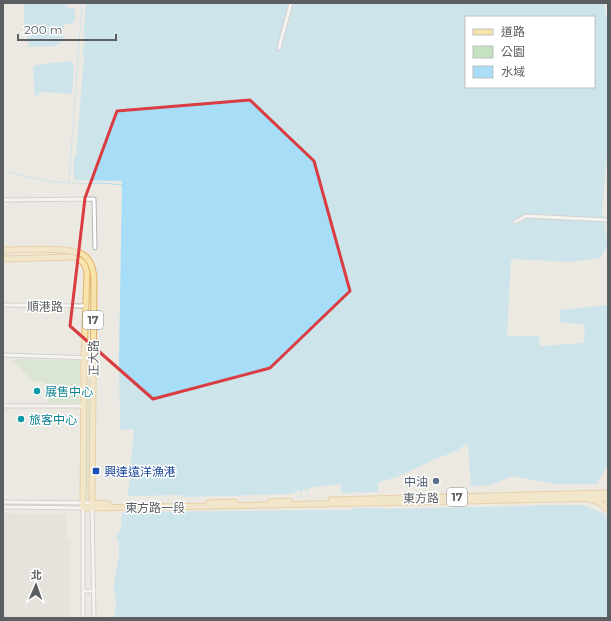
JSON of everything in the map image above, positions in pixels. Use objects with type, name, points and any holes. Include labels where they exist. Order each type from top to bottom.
[{"type":"main road","name":"正大路","points":[[3,250],[72,251],[85,256],[89,261],[93,272],[92,505]]},
{"type":"main road","name":"正大路","points":[[3,259],[60,257],[78,258],[84,264],[87,272],[84,357],[83,505]]},
{"type":"main road","points":[[597,494],[608,488]]},
{"type":"main road","name":"東方路","points":[[306,503],[608,493]]},
{"type":"main road","points":[[582,498],[598,502],[608,509]]},
{"type":"main road","name":"東方路","points":[[306,503],[608,498]]},
{"type":"main road","name":"東方路一段","points":[[83,505],[306,503]]},
{"type":"street","points":[[280,48],[291,3]]},
{"type":"street","points":[[3,200],[94,199],[94,248]]},
{"type":"street","points":[[515,222],[526,216],[608,220]]},
{"type":"street","name":"順港路","points":[[4,305],[86,306]]},
{"type":"street","points":[[3,355],[93,358]]},
{"type":"street","points":[[3,406],[84,406]]},
{"type":"street","name":"東方路一段","points":[[3,502],[83,505]]},
{"type":"street","name":"正大路","points":[[83,505],[83,618]]},
{"type":"street","name":"東方路一段","points":[[3,507],[83,505]]},
{"type":"street","name":"正大路","points":[[92,505],[94,618]]},
{"type":"street","points":[[83,591],[94,591]]},
{"type":"highlighted area","points":[[250,100],[314,161],[350,291],[270,368],[153,399],[70,326],[85,198],[117,111]]},
{"type":"shaded area","points":[[3,513],[67,514],[67,539],[70,539],[70,618],[3,618]]},
{"type":"green space","points":[[12,359],[80,361],[79,403],[48,403],[48,388],[43,382],[33,382]]},
{"type":"green space","points":[[86,361],[88,361],[89,383],[90,480],[88,499],[85,477]]},
{"type":"water","points":[[24,3],[66,3],[67,7],[75,9],[75,20],[73,23],[64,24],[63,40],[59,44],[54,46],[29,47],[24,22]]},
{"type":"water","points":[[86,3],[605,3],[606,16],[608,17],[608,144],[602,212],[608,245],[600,258],[570,262],[511,259],[507,336],[539,336],[540,346],[584,343],[585,325],[560,322],[560,310],[608,305],[608,464],[597,484],[556,484],[512,476],[491,485],[471,486],[468,444],[459,450],[433,460],[402,475],[378,483],[378,492],[341,493],[341,484],[314,487],[289,494],[182,497],[181,495],[128,496],[134,429],[120,430],[119,361],[122,181],[74,180],[74,157],[76,155],[84,58],[83,46],[85,46],[85,38],[83,38]]},
{"type":"water","points":[[70,61],[74,65],[72,94],[42,92],[35,97],[33,67],[36,65]]},
{"type":"water","points":[[583,505],[605,514],[608,520],[608,618],[115,618],[116,599],[114,583],[119,555],[116,536],[121,529],[122,512],[352,510],[354,508],[385,509]]},
{"type":"waterway","points":[[69,182],[82,3]]},
{"type":"waterway","points":[[3,171],[46,181],[71,184],[102,183],[123,185]]},
{"type":"waterway","points":[[307,497],[308,488]]},
{"type":"waterway","points":[[301,490],[301,498]]},
{"type":"place","name":"展售中心","points":[[37,391]]},
{"type":"place","name":"旅客中心","points":[[21,419]]},
{"type":"place","name":"興達遠洋漁港","points":[[96,471]]},
{"type":"place","name":"中油","points":[[436,481]]}]
